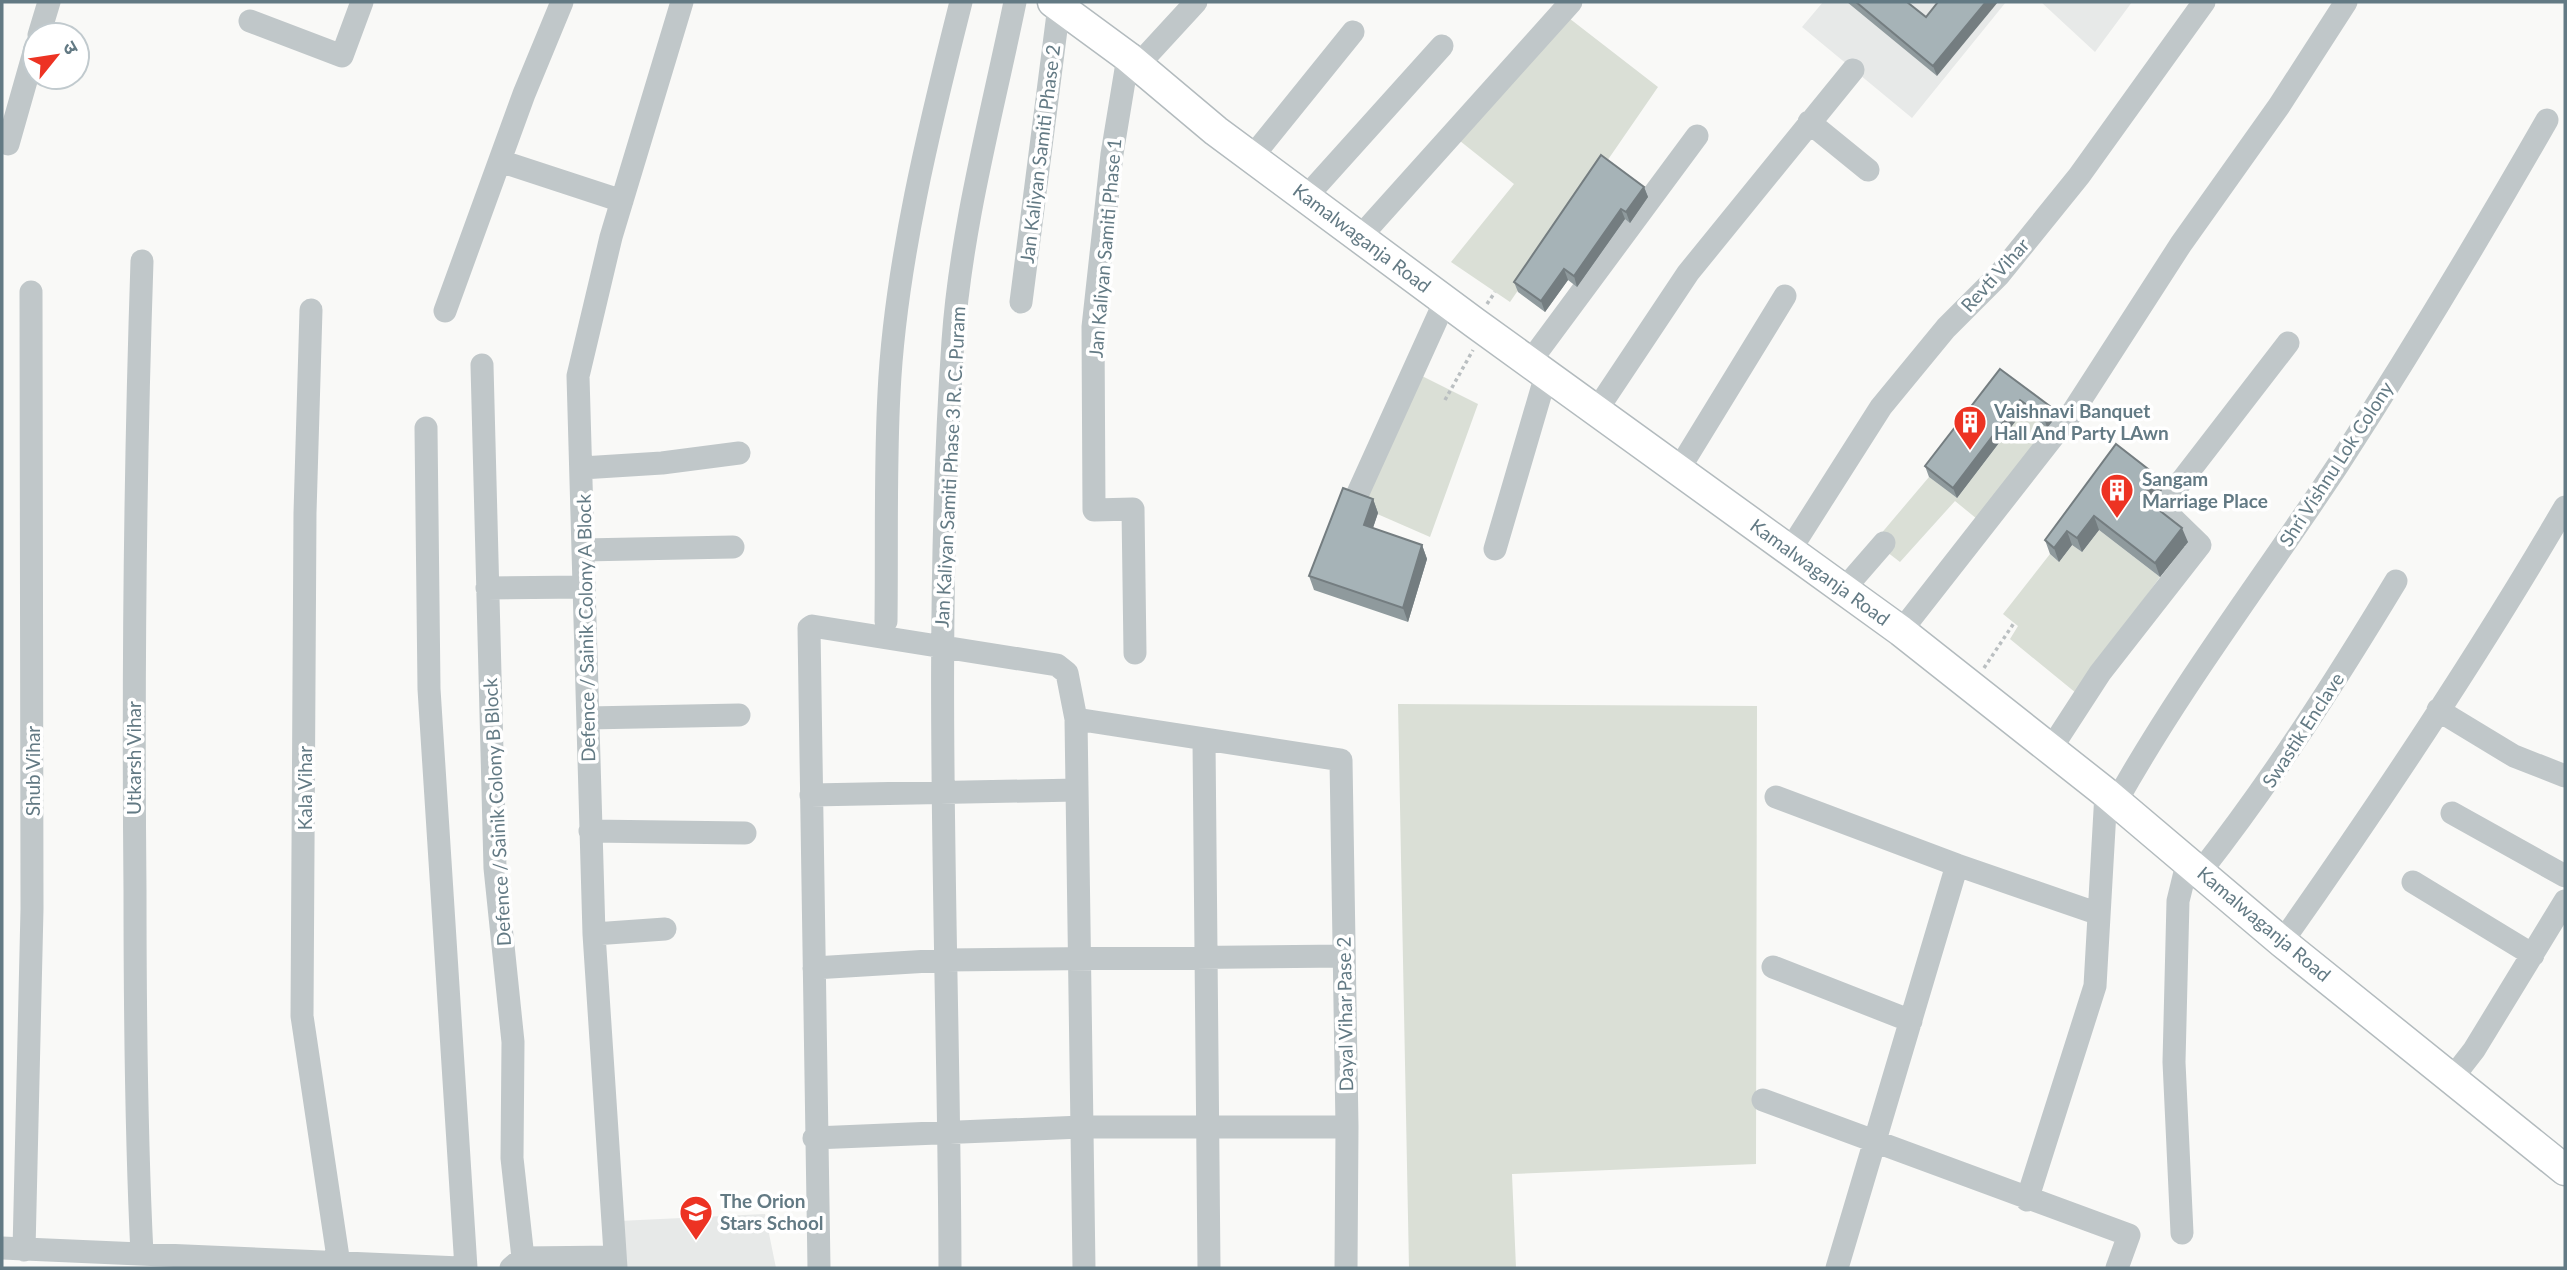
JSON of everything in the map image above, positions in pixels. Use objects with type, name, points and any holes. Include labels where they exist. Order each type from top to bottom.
[{"type":"main road","name":"Kamalwaganja Road","points":[[1056,4],[1133,61],[1252,157],[1445,301],[1901,631],[2111,797],[2282,942],[2453,1077],[2565,1170]]},
{"type":"street","points":[[43,21],[48,2]]},
{"type":"street","points":[[250,21],[342,57],[362,2]]},
{"type":"street","points":[[445,311],[562,2]]},
{"type":"street","name":"Defence / Sainik Colony A Block","points":[[615,1263],[594,934],[578,376],[622,201],[682,2]]},
{"type":"street","points":[[886,621],[889,391],[900,290],[937,95],[961,2]]},
{"type":"street","name":"Jan Kaliyan Samiti Phase 3 R. C. Puram","points":[[950,1268],[941,794],[942,645],[953,339],[967,232],[1015,2]]},
{"type":"street","points":[[1133,61],[1195,2]]},
{"type":"street","points":[[1360,237],[1572,2]]},
{"type":"street","name":"Revti Vihar","points":[[1790,550],[1881,407],[1946,328],[1999,275],[2079,176],[2204,2]]},
{"type":"street","points":[[1901,631],[2074,410],[2181,244],[2279,106],[2346,2]]},
{"type":"street","name":"Jan Kaliyan Samiti Phase 2","points":[[1021,302],[1056,4]]},
{"type":"street","points":[[1252,157],[1353,32]]},
{"type":"street","points":[[1306,197],[1441,46]]},
{"type":"street","name":"Jan Kaliyan Samiti Phase 1","points":[[1133,61],[1112,154],[1093,327],[1094,510],[1133,509],[1135,653]]},
{"type":"street","points":[[1596,411],[1688,273],[1808,122],[1853,70]]},
{"type":"street","points":[[8,144],[23,91]]},
{"type":"street","name":"Shri Vishnu Lok Colony","points":[[2111,797],[2337,466],[2448,291],[2547,120]]},
{"type":"street","points":[[1808,122],[1868,170]]},
{"type":"street","points":[[1495,549],[1537,369],[1697,136]]},
{"type":"street","points":[[500,161],[622,201]]},
{"type":"street","name":"Utkarsh Vihar","points":[[142,261],[136,453],[134,726],[136,1138],[142,1254]]},
{"type":"street","name":"Shub Vihar","points":[[13,1249],[32,896],[31,292]]},
{"type":"street","points":[[1679,469],[1785,296]]},
{"type":"street","points":[[1353,504],[1445,301]]},
{"type":"street","name":"Kala Vihar","points":[[311,310],[306,513],[302,1016],[339,1264]]},
{"type":"street","points":[[2050,750],[2100,673],[2200,545],[2164,510],[2163,505],[2288,343]]},
{"type":"street","name":"Defence / Sainik Colony B Block","points":[[482,365],[495,868],[513,1042],[512,1158],[517,1263]]},
{"type":"street","points":[[426,428],[429,689],[466,1268]]},
{"type":"street","points":[[582,468],[662,463],[739,453]]},
{"type":"street","points":[[2282,942],[2511,600],[2565,507]]},
{"type":"street","points":[[1844,589],[1884,543]]},
{"type":"street","points":[[583,550],[733,547]]},
{"type":"street","name":"Swastik Enclave","points":[[2194,866],[2278,769],[2325,699],[2396,581]]},
{"type":"street","points":[[487,588],[583,586]]},
{"type":"street","points":[[819,1268],[814,1138],[810,626],[1058,664],[1067,673],[1076,719],[1083,1268]]},
{"type":"street","points":[[2438,710],[2514,756],[2565,776]]},
{"type":"street","points":[[589,718],[739,715]]},
{"type":"street","points":[[1076,719],[1203,741],[1209,1268]]},
{"type":"street","name":"Dayal Vihar Pase 2","points":[[1203,741],[1341,761],[1348,1127],[1346,1268]]},
{"type":"street","points":[[811,796],[1077,790]]},
{"type":"street","points":[[1776,797],[1957,865],[2099,914]]},
{"type":"street","points":[[2027,1200],[2095,986],[2111,797]]},
{"type":"street","points":[[2452,813],[2565,876]]},
{"type":"street","points":[[590,831],[745,833]]},
{"type":"street","points":[[1837,1268],[1877,1142],[1957,865]]},
{"type":"street","points":[[2182,1233],[2174,1062],[2178,901],[2194,866]]},
{"type":"street","points":[[2413,882],[2533,955]]},
{"type":"street","points":[[2453,1077],[2474,1050],[2565,901]]},
{"type":"street","points":[[594,934],[665,929]]},
{"type":"street","points":[[814,968],[946,960],[1344,956]]},
{"type":"street","points":[[1773,967],[1911,1021]]},
{"type":"street","points":[[1763,1100],[2129,1236],[2117,1268]]},
{"type":"street","points":[[814,1138],[1082,1127],[1348,1127]]},
{"type":"street","points":[[13,1249],[115,1260],[142,1254],[231,1264],[460,1268]]},
{"type":"street","points":[[517,1263],[615,1263]]},
{"type":"path","points":[[1445,400],[1485,330]]},
{"type":"path","points":[[1971,687],[2014,623]]},
{"type":"shaded area","points":[[1823,2],[2006,2],[1912,118],[1802,27]]},
{"type":"shaded area","points":[[2041,2],[2132,2],[2095,52]]},
{"type":"shaded area","points":[[1565,15],[1658,87],[1510,302],[1451,262],[1514,184],[1455,137]]},
{"type":"shaded area","points":[[1420,375],[1478,404],[1430,537],[1359,506]]},
{"type":"shaded area","points":[[2024,410],[2047,428],[1977,519],[1955,501],[1900,562],[1874,542],[1929,477],[1957,498]]},
{"type":"shaded area","points":[[2099,530],[2160,577],[2076,693],[2010,639],[2018,626],[2003,614],[2050,554],[2059,562],[2072,545],[2082,552]]},
{"type":"shaded area","points":[[1398,704],[1757,706],[1756,1164],[1512,1174],[1516,1268],[1409,1268]]},
{"type":"shaded area","name":"The Orion Stars School","points":[[765,1214],[776,1268],[624,1268],[619,1221]]},
{"type":"building","points":[[1856,2],[1907,2],[1926,17],[1938,2],[1986,2],[1933,66]]},
{"type":"building","points":[[1601,155],[1644,187],[1626,212],[1621,209],[1574,276],[1564,269],[1541,301],[1514,282]]},
{"type":"building","name":"Vaishnavi Banquet Hall And Party LAwn","points":[[2000,369],[2051,407],[2044,417],[2020,400],[1953,488],[1925,466]]},
{"type":"building","name":"Sangam Marriage Place","points":[[2116,444],[2157,476],[2141,496],[2182,528],[2155,563],[2094,516],[2077,538],[2067,531],[2054,548],[2045,540]]},
{"type":"building","points":[[1343,488],[1373,499],[1364,525],[1422,545],[1403,608],[1309,576]]},
{"type":"place","name":"Vaishnavi Banquet Hall And Party LAwn","points":[[1970,452]]},
{"type":"place","name":"Sangam Marriage Place","points":[[2117,520]]},
{"type":"place","name":"The Orion Stars School","points":[[696,1242]]}]
